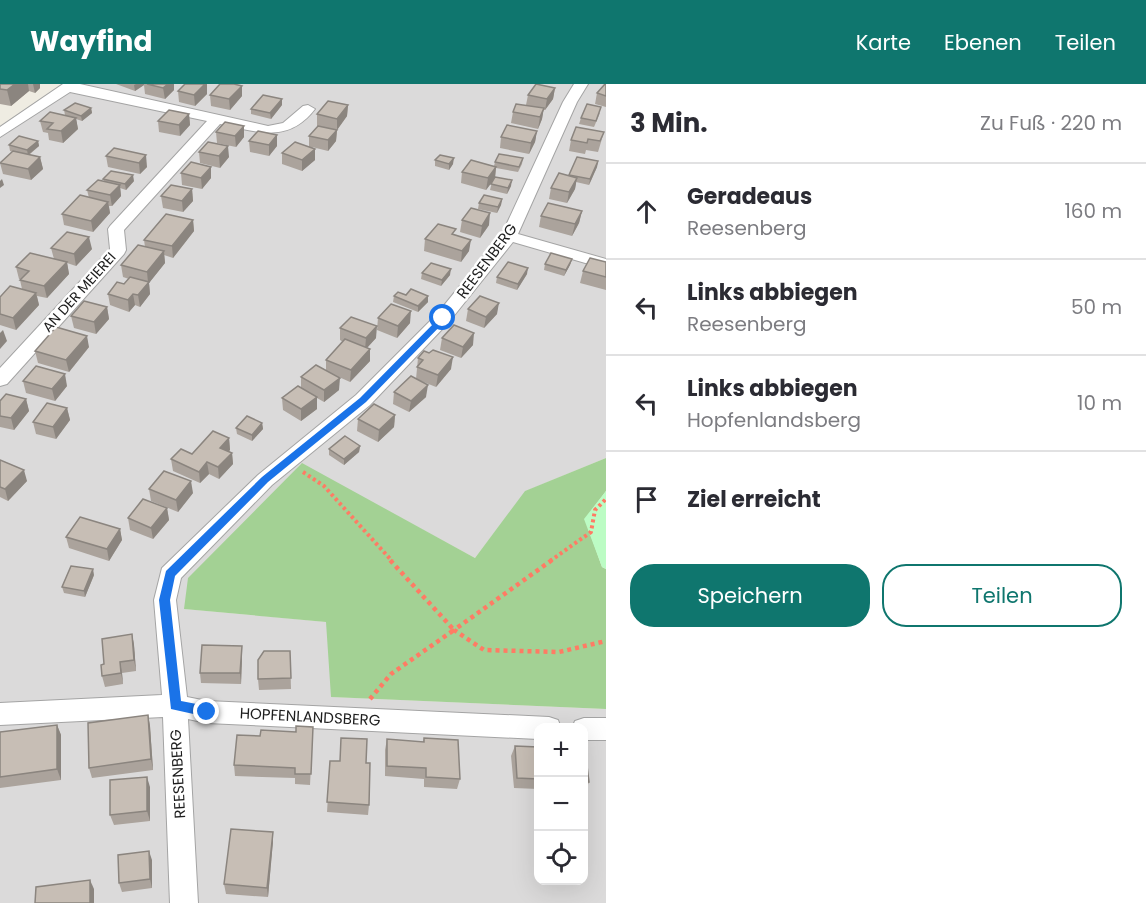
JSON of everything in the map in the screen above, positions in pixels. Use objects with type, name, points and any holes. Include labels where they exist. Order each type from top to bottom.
[{"type":"street","name":"REESENBERG","points":[[184,903],[175,705],[165,600],[170,574],[265,480],[363,400],[443,318],[509,236],[522,212],[570,102],[581,84]]},
{"type":"street","points":[[0,133],[70,86],[268,130],[288,126],[308,109]]},
{"type":"street","points":[[0,117],[17,121]]},
{"type":"street","name":"AN DER MEIEREI","points":[[0,380],[118,250],[116,229],[216,120]]},
{"type":"street","points":[[509,236],[606,264]]},
{"type":"street","name":"HOPFENLANDSBERG","points":[[0,714],[175,705],[207,712],[534,727]]},
{"type":"street","points":[[588,729],[606,729]]},
{"type":"path","points":[[287,461],[324,486],[454,630],[484,650],[559,652],[606,641]]},
{"type":"path","points":[[354,719],[391,674],[591,532],[595,510],[606,499]]},
{"type":"shaded area","points":[[73,84],[606,84],[606,458],[526,491],[475,558],[301,464],[185,609],[327,622],[332,697],[606,709],[606,903],[0,903],[0,133]]},
{"type":"green space","points":[[606,458],[606,491],[585,519],[602,567],[606,569],[606,709],[331,697],[326,622],[184,609],[188,578],[302,463],[475,558],[525,491]]},
{"type":"green space","points":[[606,491],[606,569],[602,567],[584,519]]},
{"type":"building","points":[[0,84],[15,84],[7,90],[0,89]]},
{"type":"building","points":[[147,84],[168,84],[163,88]]},
{"type":"building","points":[[185,84],[205,84],[194,95],[178,91]]},
{"type":"building","points":[[220,84],[242,86],[229,99],[210,95]]},
{"type":"building","points":[[536,84],[555,88],[547,99],[528,95]]},
{"type":"building","points":[[605,84],[606,96],[597,93]]},
{"type":"building","points":[[263,95],[282,99],[270,113],[251,109]]},
{"type":"building","points":[[328,101],[348,105],[337,119],[317,114]]},
{"type":"building","points":[[75,103],[91,108],[81,116],[64,110]]},
{"type":"building","points":[[516,104],[544,108],[540,117],[513,112]]},
{"type":"building","points":[[587,104],[601,107],[596,121],[581,118]]},
{"type":"building","points":[[169,110],[189,114],[179,125],[158,121]]},
{"type":"building","points":[[50,112],[76,118],[61,131],[47,129],[53,123],[40,121]]},
{"type":"building","points":[[225,122],[244,126],[235,136],[216,132]]},
{"type":"building","points":[[507,125],[537,131],[531,143],[501,137]]},
{"type":"building","points":[[318,126],[337,130],[328,140],[309,136]]},
{"type":"building","points":[[576,127],[604,132],[600,141],[588,139],[587,143],[571,140]]},
{"type":"building","points":[[258,131],[277,135],[269,145],[249,141]]},
{"type":"building","points":[[19,136],[38,141],[27,150],[9,145]]},
{"type":"building","points":[[208,142],[228,146],[219,156],[199,152]]},
{"type":"building","points":[[295,142],[315,149],[302,160],[282,153]]},
{"type":"building","points":[[114,148],[146,155],[139,163],[106,156]]},
{"type":"building","points":[[13,151],[40,157],[28,169],[0,163]]},
{"type":"building","points":[[499,154],[523,158],[519,167],[495,162]]},
{"type":"building","points":[[440,155],[454,158],[449,164],[435,160]]},
{"type":"building","points":[[577,157],[598,161],[590,179],[569,175]]},
{"type":"building","points":[[471,160],[496,167],[488,178],[462,172]]},
{"type":"building","points":[[191,162],[211,167],[201,178],[181,173]]},
{"type":"building","points":[[111,171],[133,175],[125,184],[103,179]]},
{"type":"building","points":[[559,173],[577,178],[569,192],[551,188]]},
{"type":"building","points":[[495,177],[512,180],[508,188],[491,184]]},
{"type":"building","points":[[98,180],[120,185],[110,195],[87,190]]},
{"type":"building","points":[[171,185],[192,189],[182,201],[161,196]]},
{"type":"building","points":[[80,195],[108,202],[91,221],[62,214]]},
{"type":"building","points":[[484,195],[502,199],[498,207],[479,203]]},
{"type":"building","points":[[548,203],[582,211],[575,224],[541,216]]},
{"type":"building","points":[[471,208],[490,213],[482,226],[462,220]]},
{"type":"building","points":[[166,214],[193,220],[172,246],[144,240]]},
{"type":"building","points":[[438,224],[456,229],[452,234],[471,240],[462,251],[425,239]]},
{"type":"building","points":[[67,232],[89,237],[74,254],[51,248]]},
{"type":"building","points":[[138,245],[164,251],[147,272],[121,265]]},
{"type":"building","points":[[30,253],[67,262],[44,286],[20,280],[29,271],[16,267]]},
{"type":"building","points":[[551,253],[572,259],[566,270],[545,264]]},
{"type":"building","points":[[590,258],[606,262],[606,277],[583,271]]},
{"type":"building","points":[[508,262],[528,268],[518,284],[497,277]]},
{"type":"building","points":[[431,263],[451,269],[442,280],[422,273]]},
{"type":"building","points":[[130,277],[149,282],[138,295],[133,294],[128,300],[108,294],[117,282],[124,284]]},
{"type":"building","points":[[10,286],[36,293],[13,318],[0,314],[0,297]]},
{"type":"building","points":[[411,289],[428,296],[418,306],[394,296],[398,292],[406,295]]},
{"type":"building","points":[[480,296],[499,303],[486,317],[468,309]]},
{"type":"building","points":[[84,301],[107,307],[94,322],[71,316]]},
{"type":"building","points":[[391,304],[411,311],[398,326],[378,318]]},
{"type":"building","points":[[351,317],[377,326],[366,338],[340,328]]},
{"type":"building","points":[[454,325],[474,333],[463,347],[442,338]]},
{"type":"building","points":[[56,327],[87,336],[66,360],[35,351]]},
{"type":"building","points":[[345,339],[370,349],[351,370],[326,360]]},
{"type":"building","points":[[433,350],[453,357],[438,375],[417,367],[423,360],[418,358],[424,351],[429,353]]},
{"type":"building","points":[[316,365],[340,378],[324,390],[301,377]]},
{"type":"building","points":[[36,366],[65,374],[52,389],[23,381]]},
{"type":"building","points":[[411,376],[428,385],[411,401],[394,392]]},
{"type":"building","points":[[298,386],[317,397],[301,409],[282,398]]},
{"type":"building","points":[[6,394],[26,399],[11,418],[0,416],[0,401]]},
{"type":"building","points":[[47,403],[67,408],[53,427],[33,422]]},
{"type":"building","points":[[374,404],[395,415],[379,430],[358,419]]},
{"type":"building","points":[[247,416],[262,423],[252,435],[236,428]]},
{"type":"building","points":[[213,431],[229,438],[220,448],[232,453],[218,467],[207,462],[199,472],[171,459],[181,449],[192,454]]},
{"type":"building","points":[[345,436],[360,446],[344,459],[329,449]]},
{"type":"building","points":[[0,460],[24,470],[5,489],[0,487]]},
{"type":"building","points":[[164,471],[191,481],[176,500],[149,489]]},
{"type":"building","points":[[143,499],[167,508],[151,528],[128,518]]},
{"type":"building","points":[[80,517],[120,529],[107,549],[66,537]]},
{"type":"building","points":[[71,566],[93,569],[84,591],[62,587]]},
{"type":"building","points":[[132,634],[134,660],[120,662],[121,673],[102,676],[101,665],[104,664],[102,639]]},
{"type":"building","points":[[202,645],[242,646],[240,673],[200,673]]},
{"type":"building","points":[[264,651],[290,651],[291,678],[258,679],[258,660]]},
{"type":"building","points":[[148,715],[151,759],[89,768],[88,723]]},
{"type":"building","points":[[57,725],[57,769],[0,777],[0,732]]},
{"type":"building","points":[[296,726],[313,727],[311,774],[295,774],[295,768],[234,765],[237,735],[260,736],[261,730],[296,732]]},
{"type":"building","points":[[341,738],[367,739],[366,763],[370,763],[369,805],[327,802],[330,761],[340,761]]},
{"type":"building","points":[[424,738],[458,740],[460,779],[426,777],[426,768],[387,766],[387,739],[424,742]]},
{"type":"building","points":[[515,746],[534,747],[534,779],[517,778]]},
{"type":"building","points":[[147,777],[147,811],[110,815],[110,780]]},
{"type":"building","points":[[231,829],[273,832],[267,888],[224,884]]},
{"type":"building","points":[[149,851],[150,879],[119,883],[118,855]]},
{"type":"building","points":[[90,880],[90,903],[35,903],[36,887]]},
{"type":"route","points":[[207,712],[175,705],[165,600],[170,574],[265,480],[363,400],[443,318]]}]
